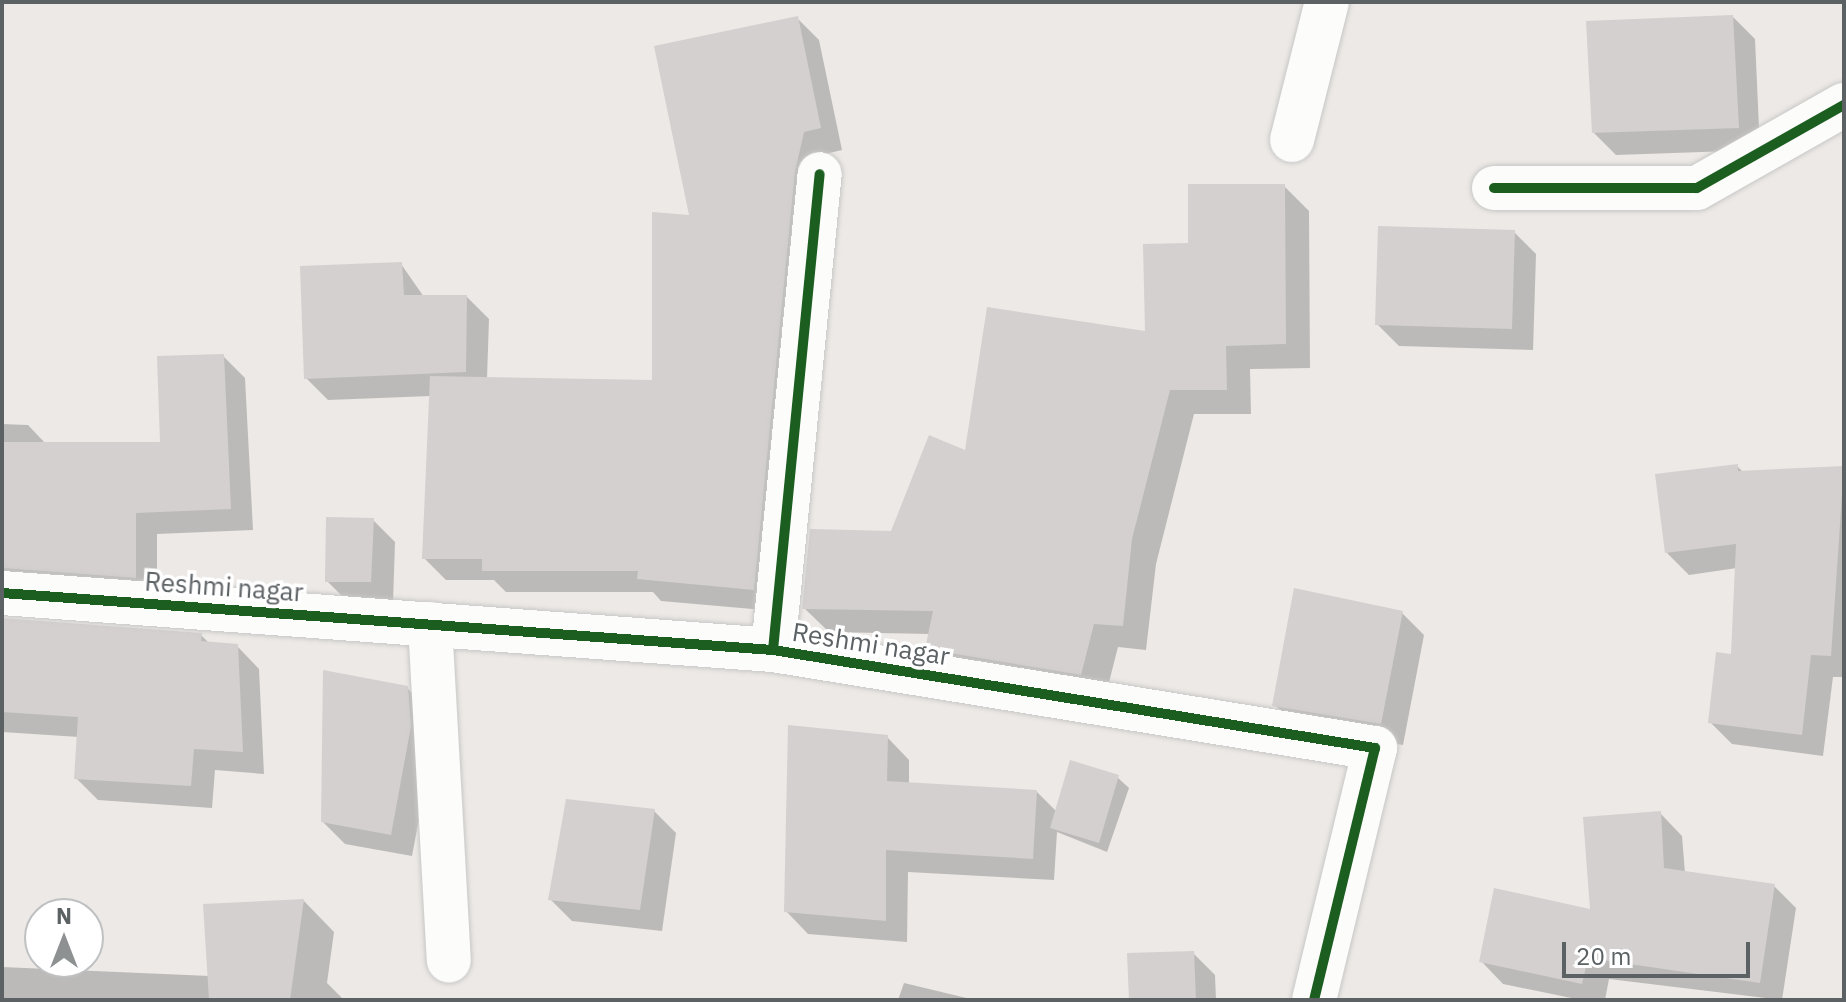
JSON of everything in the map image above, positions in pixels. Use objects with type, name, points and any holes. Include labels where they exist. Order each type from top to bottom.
[{"type":"street","points":[[1292,140],[1327,2]]},
{"type":"street","points":[[1494,188],[1697,188],[1844,105]]},
{"type":"street","points":[[773,650],[820,174]]},
{"type":"street","name":"Reshmi nagar","points":[[2,593],[773,650],[1375,748],[1314,1000]]},
{"type":"street","points":[[430,624],[449,960]]},
{"type":"building","points":[[1733,15],[1739,128],[1592,133],[1586,21]]},
{"type":"building","points":[[798,16],[821,128],[804,132],[795,172],[754,590],[637,579],[638,571],[482,571],[482,559],[422,559],[430,376],[652,380],[652,212],[689,215],[654,46]]},
{"type":"building","points":[[1188,184],[1285,184],[1286,344],[1226,346],[1227,390],[1170,390],[1132,539],[1123,626],[1094,624],[1081,675],[925,649],[933,611],[802,609],[810,529],[891,531],[929,435],[965,450],[987,307],[1145,331],[1143,244],[1188,243]]},
{"type":"building","points":[[1378,226],[1515,230],[1512,329],[1375,325]]},
{"type":"building","points":[[402,262],[404,295],[467,295],[466,372],[304,379],[300,266]]},
{"type":"building","points":[[224,354],[231,509],[136,513],[136,578],[2,568],[2,442],[160,442],[157,356]]},
{"type":"building","points":[[1738,464],[1738,471],[1844,466],[1831,656],[1811,655],[1802,735],[1708,723],[1716,652],[1731,654],[1736,544],[1665,553],[1655,474]]},
{"type":"building","points":[[326,517],[374,518],[371,582],[325,582]]},
{"type":"building","points":[[1294,588],[1403,611],[1381,724],[1272,706]]},
{"type":"building","points":[[2,618],[202,633],[201,641],[238,644],[243,752],[194,749],[191,786],[74,779],[78,717],[2,712]]},
{"type":"building","points":[[323,670],[408,686],[411,726],[391,835],[321,822]]},
{"type":"building","points":[[788,725],[888,735],[887,781],[1037,790],[1033,859],[886,850],[886,921],[784,912]]},
{"type":"building","points":[[1070,760],[1119,775],[1099,843],[1050,828]]},
{"type":"building","points":[[566,799],[655,809],[640,910],[548,900]]},
{"type":"building","points":[[1661,811],[1664,868],[1775,884],[1760,983],[1588,958],[1582,984],[1479,962],[1494,888],[1590,909],[1583,817]]},
{"type":"building","points":[[304,899],[290,1000],[209,1000],[203,904]]},
{"type":"building","points":[[1194,951],[1196,1000],[1129,1000],[1127,953]]},
{"type":"cycle path","points":[[1494,188],[1697,188],[1844,105]]},
{"type":"cycle path","points":[[773,650],[820,174]]},
{"type":"cycle path","points":[[2,593],[773,650],[1375,748],[1314,1000]]}]
